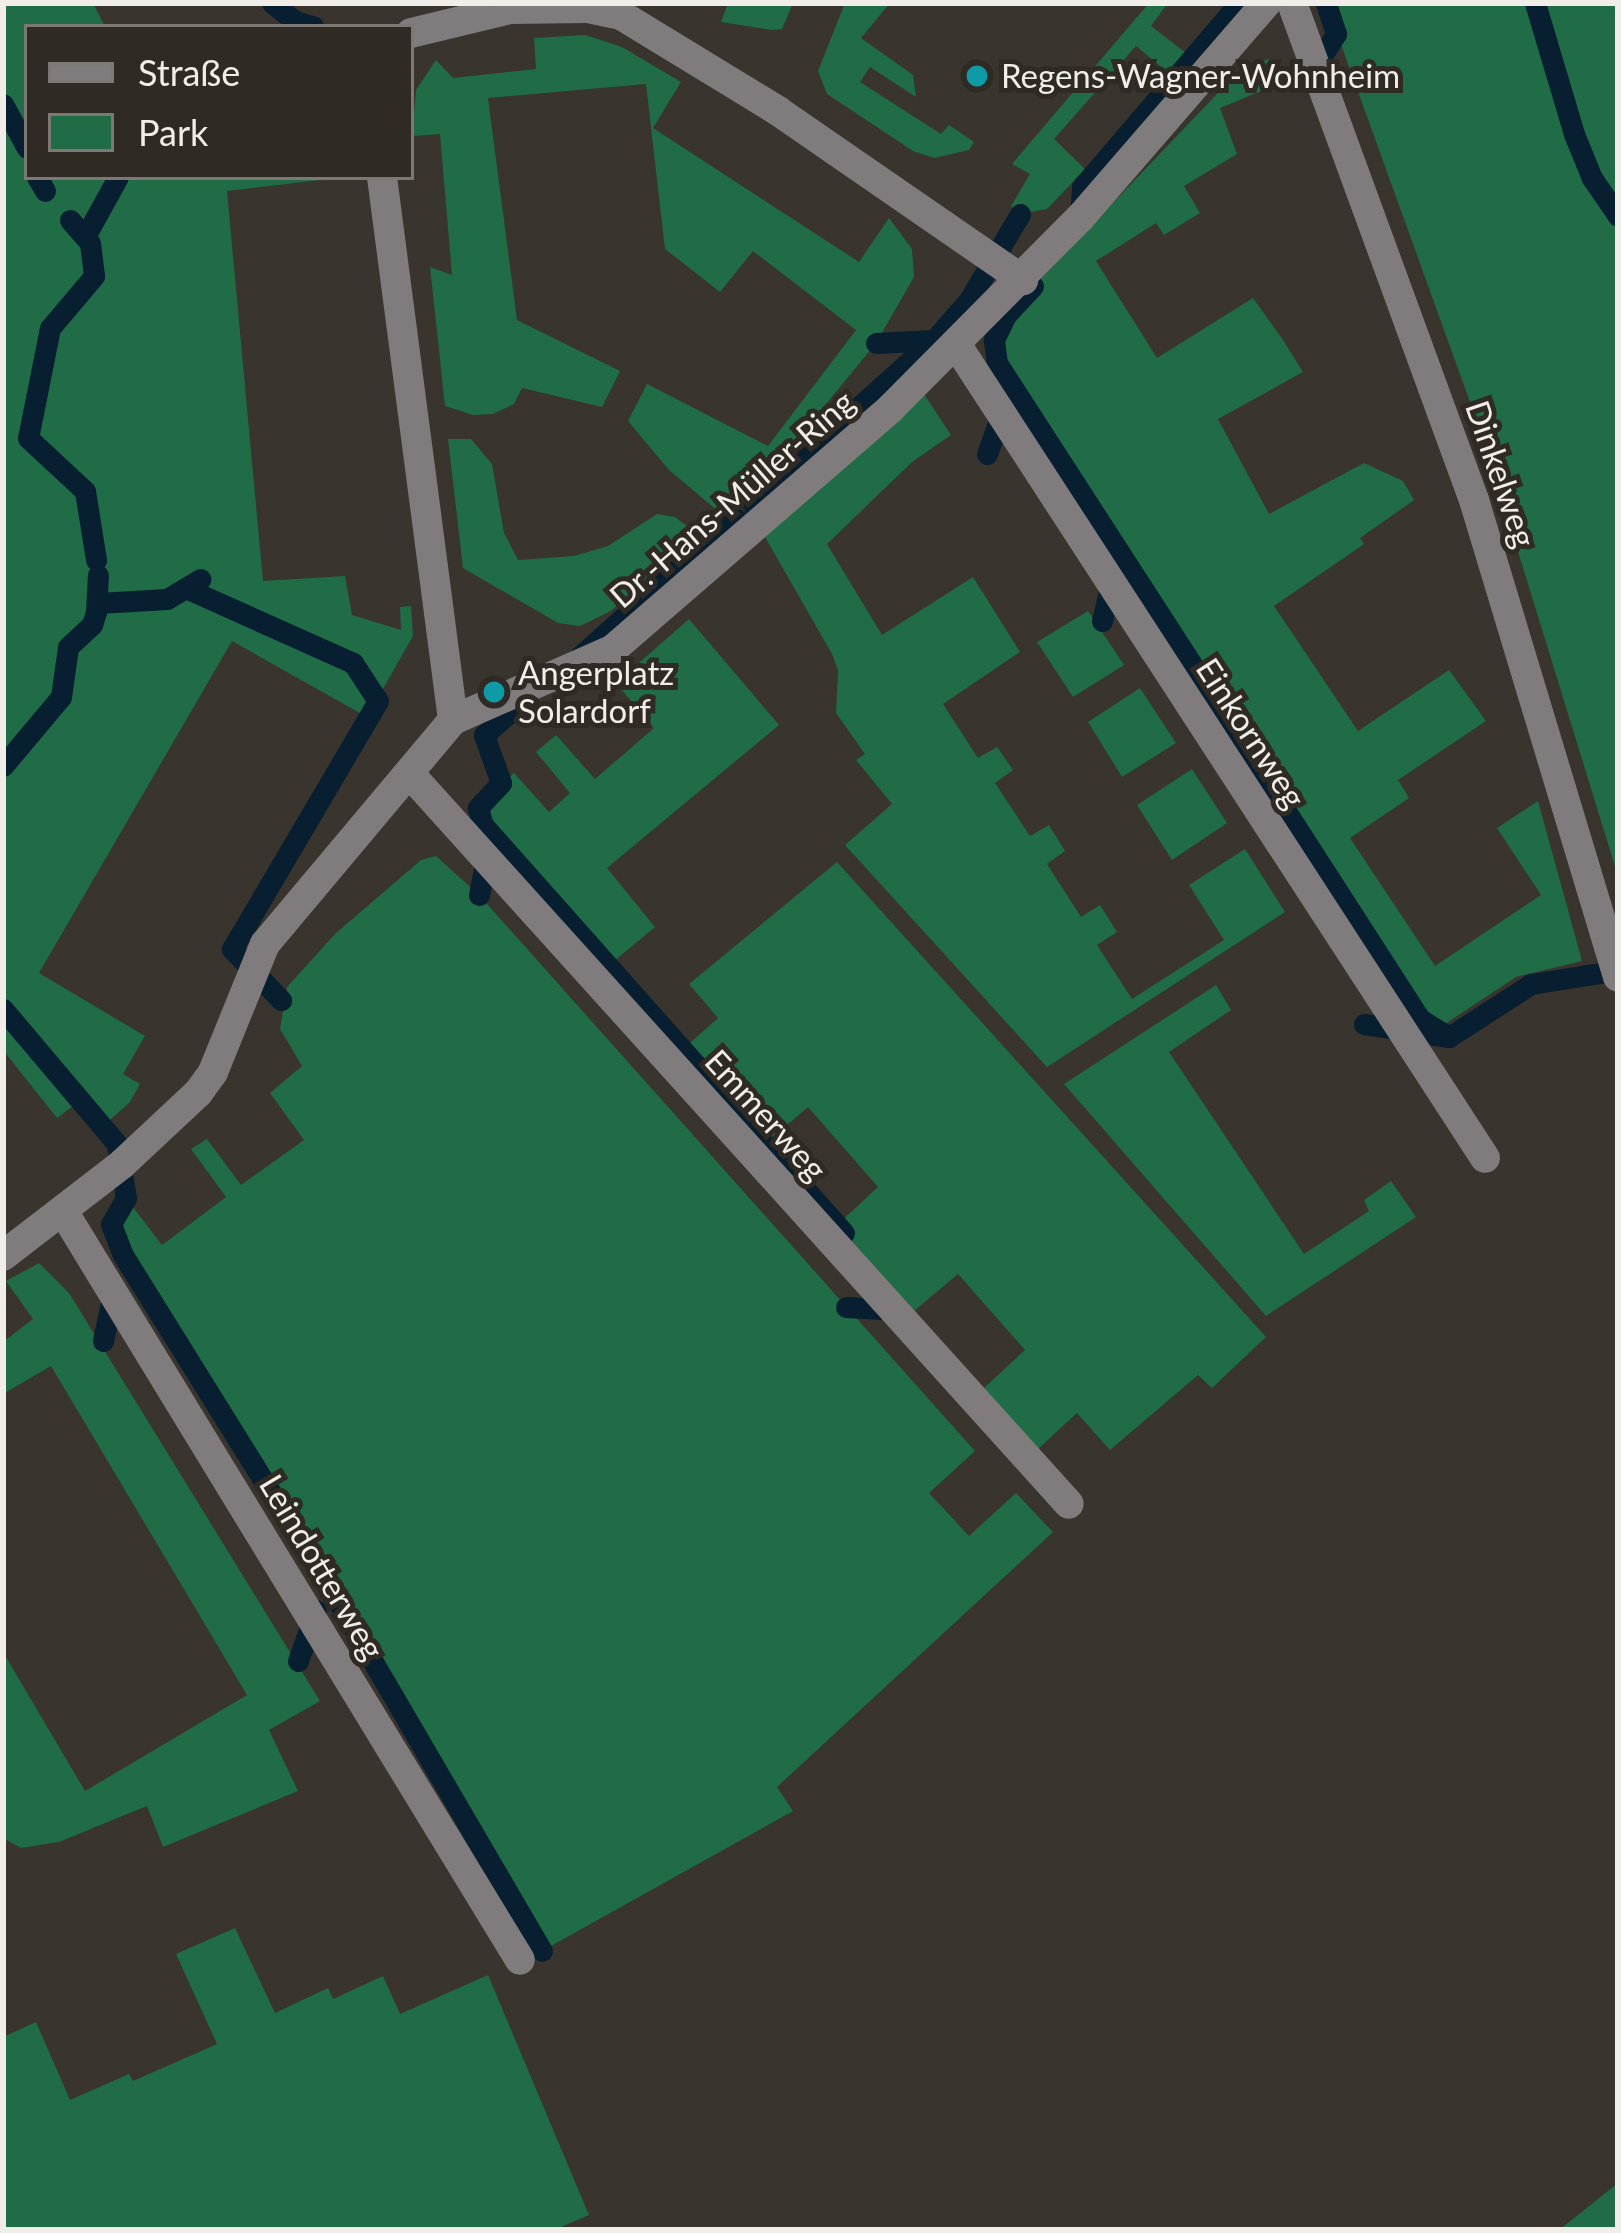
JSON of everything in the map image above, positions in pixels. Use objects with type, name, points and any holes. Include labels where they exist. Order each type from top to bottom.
[{"type":"street","name":"Dr.-Hans-Müller-Ring","points":[[3,1256],[63,1211],[198,1094],[213,1072],[265,944],[453,720],[595,659],[627,639],[958,346],[1151,140],[1266,3]]},
{"type":"street","name":"Dinkelweg","points":[[1292,3],[1474,500],[1618,977]]},
{"type":"street","points":[[414,32],[510,9],[588,8],[621,15],[652,29],[778,111],[1023,280]]},
{"type":"street","points":[[382,180],[453,720]]},
{"type":"street","name":"Einkornweg","points":[[958,346],[1485,1158]]},
{"type":"street","name":"Emmerweg","points":[[410,774],[1069,1504]]},
{"type":"street","name":"Leindotterweg","points":[[63,1211],[520,1960]]},
{"type":"green space","points":[[3,3],[93,3],[104,24],[24,24],[24,180],[321,180],[227,191],[263,581],[345,576],[352,615],[401,630],[400,607],[411,606],[413,636],[367,717],[232,641],[39,973],[145,1036],[123,1074],[140,1084],[130,1102],[100,1129],[77,1103],[57,1118],[3,1050]]},
{"type":"green space","points":[[728,3],[793,3],[782,29],[772,30],[721,22]]},
{"type":"green space","points":[[845,3],[890,3],[861,38],[913,75],[916,97],[870,67],[860,82],[941,134],[949,125],[974,142],[969,150],[934,158],[913,151],[827,94],[818,71]]},
{"type":"green space","points":[[1149,3],[1168,3],[1151,26],[1186,53],[1171,75],[1136,46],[1054,139],[1085,169],[1047,209],[1020,214],[1011,206],[1030,174],[1012,164]]},
{"type":"green space","points":[[1326,3],[1618,3],[1618,876],[1483,438]]},
{"type":"green space","points":[[585,35],[622,47],[681,82],[653,128],[859,262],[889,218],[912,249],[914,277],[876,343],[782,458],[719,512],[669,470],[628,421],[647,384],[768,446],[856,330],[753,251],[720,292],[665,249],[646,84],[488,98],[517,320],[620,371],[602,407],[522,388],[514,404],[493,414],[473,415],[445,406],[430,267],[452,275],[440,134],[414,136],[416,90],[436,60],[453,78],[536,69],[534,38]]},
{"type":"green space","points":[[1268,59],[1288,80],[1220,108],[1237,154],[1184,186],[1200,213],[1164,235],[1156,223],[1096,261],[1157,358],[1253,298],[1283,340],[1303,372],[1218,419],[1269,514],[1364,463],[1403,481],[1414,500],[1360,538],[1364,544],[1274,606],[1358,731],[1449,670],[1486,721],[1398,780],[1409,798],[1350,838],[1435,966],[1541,895],[1497,828],[1538,801],[1582,961],[1516,977],[1445,1024],[1420,1019],[997,363],[994,340],[1006,315],[1237,73]]},
{"type":"green space","points":[[922,391],[951,435],[912,462],[827,544],[882,635],[973,577],[1020,652],[943,704],[978,758],[997,747],[1013,770],[995,783],[1030,836],[1049,825],[1065,851],[1047,864],[1081,917],[1100,905],[1117,932],[1097,945],[1132,999],[1224,940],[1189,885],[1245,849],[1285,912],[1047,1067],[845,845],[892,804],[856,760],[865,754],[836,713],[838,670],[832,654],[765,537]]},
{"type":"green space","points":[[448,439],[471,439],[492,464],[504,533],[518,560],[574,556],[608,546],[657,514],[675,517],[696,533],[611,611],[580,626],[558,623],[463,568]]},
{"type":"green space","points":[[1088,611],[1124,665],[1073,697],[1037,642]]},
{"type":"green space","points":[[689,619],[779,725],[607,868],[655,927],[608,966],[490,837],[478,808],[514,773],[549,812],[570,793],[536,752],[556,735],[595,779],[654,728],[616,683]]},
{"type":"green space","points":[[1140,688],[1176,743],[1122,777],[1088,722]]},
{"type":"green space","points":[[1192,769],[1227,823],[1172,860],[1137,805]]},
{"type":"green space","points":[[436,856],[479,895],[975,1451],[929,1493],[969,1536],[1016,1493],[1053,1532],[777,1787],[793,1811],[542,1951],[327,1583],[123,1255],[111,1224],[126,1198],[162,1245],[226,1197],[191,1149],[207,1139],[241,1185],[304,1140],[270,1093],[302,1066],[280,1029],[287,987],[335,934],[421,860]]},
{"type":"green space","points":[[837,862],[1266,1337],[1212,1388],[1198,1375],[1110,1450],[1077,1413],[1038,1449],[984,1388],[1025,1350],[958,1274],[914,1311],[837,1225],[878,1187],[808,1107],[765,1144],[681,1051],[718,1018],[689,984]]},
{"type":"green space","points":[[1216,985],[1231,1010],[1169,1052],[1304,1254],[1369,1211],[1364,1200],[1391,1181],[1416,1217],[1266,1316],[1064,1084]]},
{"type":"green space","points":[[39,1263],[69,1293],[320,1701],[269,1730],[298,1791],[163,1847],[147,1806],[59,1842],[21,1848],[3,1838],[3,1652],[85,1791],[247,1695],[51,1366],[3,1394],[3,1342],[33,1319],[6,1281]]},
{"type":"green space","points":[[235,1928],[275,2013],[328,1988],[333,1999],[383,1976],[400,2014],[488,1975],[589,2215],[554,2230],[3,2230],[3,2037],[36,2022],[70,2100],[129,2074],[133,2081],[217,2044],[176,1954]]},
{"type":"green space","points":[[1618,2183],[1618,2230],[1560,2230],[1564,2226]]},
{"type":"waterway","points":[[272,3],[306,24]]},
{"type":"waterway","points":[[1080,218],[1082,187],[1239,3]]},
{"type":"waterway","points":[[1288,80],[1317,64],[1336,34],[1326,3]]},
{"type":"waterway","points":[[1535,3],[1574,134],[1592,178],[1618,216]]},
{"type":"waterway","points":[[3,104],[24,142]]},
{"type":"waterway","points":[[39,180],[45,191]]},
{"type":"waterway","points":[[86,235],[116,180]]},
{"type":"waterway","points":[[580,656],[934,340],[969,300],[1020,214]]},
{"type":"waterway","points":[[70,220],[90,243],[94,276],[50,328],[28,438],[85,491],[96,560]]},
{"type":"waterway","points":[[1033,286],[1006,315],[994,340],[997,363],[1270,785]]},
{"type":"waterway","points":[[876,343],[934,340]]},
{"type":"waterway","points":[[987,454],[1003,409]]},
{"type":"waterway","points":[[3,766],[61,697],[68,647],[92,625],[96,612],[98,575]]},
{"type":"waterway","points":[[1102,621],[1113,575]]},
{"type":"waterway","points":[[98,603],[167,599],[200,579]]},
{"type":"waterway","points":[[190,590],[353,663],[378,701],[232,949],[281,1000]]},
{"type":"waterway","points":[[527,697],[484,735],[501,783],[478,808],[483,825],[758,1135]]},
{"type":"waterway","points":[[1273,791],[1420,1019],[1449,1037]]},
{"type":"waterway","points":[[479,895],[488,848]]},
{"type":"waterway","points":[[1364,1024],[1449,1037],[1531,984],[1618,970]]},
{"type":"waterway","points":[[3,1009],[117,1144],[126,1198],[111,1224],[123,1255],[327,1583],[542,1951]]},
{"type":"waterway","points":[[765,1144],[844,1233]]},
{"type":"waterway","points":[[103,1341],[114,1288]]},
{"type":"waterway","points":[[846,1307],[900,1310]]},
{"type":"waterway","points":[[298,1661],[316,1610]]},
{"type":"place","name":"Regens-Wagner-Wohnheim","points":[[977,76]]},
{"type":"place","name":"Angerplatz Solardorf","points":[[494,692]]}]
